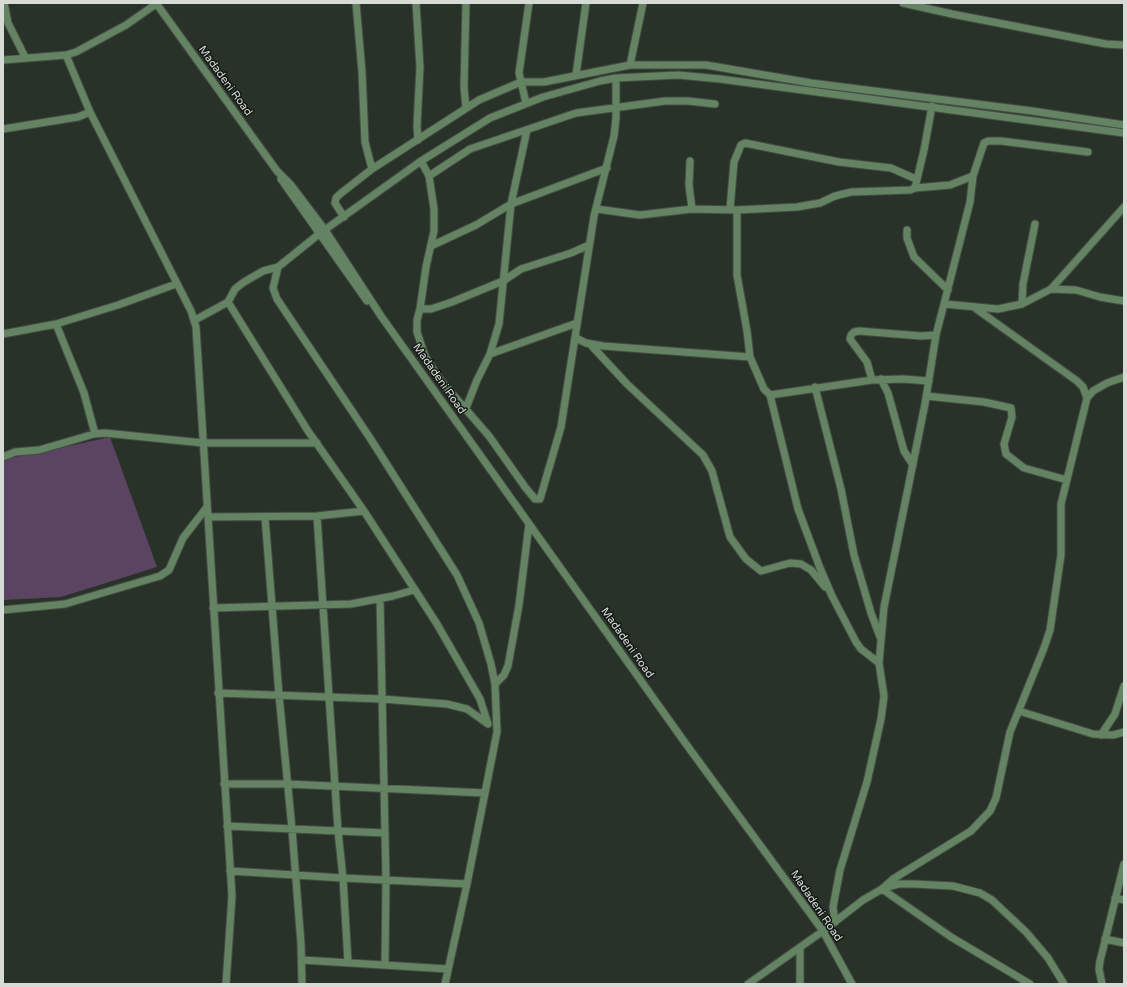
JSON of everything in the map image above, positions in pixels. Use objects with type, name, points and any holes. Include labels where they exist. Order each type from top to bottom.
[{"type":"street","points":[[4,3],[8,23],[25,57]]},
{"type":"street","points":[[356,3],[362,72],[365,142],[372,169]]},
{"type":"street","points":[[416,3],[420,67],[417,126],[418,140]]},
{"type":"street","points":[[466,3],[464,87],[466,108]]},
{"type":"street","points":[[526,103],[519,68],[529,3]]},
{"type":"street","points":[[576,75],[586,3]]},
{"type":"street","points":[[630,65],[643,3]]},
{"type":"street","points":[[904,3],[952,14],[1106,44],[1124,45]]},
{"type":"street","points":[[3,60],[25,57],[66,55],[96,42],[156,4]]},
{"type":"street","name":"Madadeni Road","points":[[156,4],[277,171],[291,185],[322,232],[529,524],[686,744],[823,931],[852,984]]},
{"type":"street","points":[[66,55],[90,112],[195,320],[232,896],[226,984]]},
{"type":"street","points":[[344,217],[335,204],[336,198],[372,169],[466,108],[493,93],[521,82],[544,82],[630,65],[706,65],[818,84],[1124,125]]},
{"type":"street","points":[[195,320],[228,302],[238,286],[263,271],[278,268],[322,232],[421,161],[490,118],[526,103],[556,93],[616,78],[678,75],[699,76],[932,106],[1124,133]]},
{"type":"street","points":[[421,161],[429,176],[434,209],[433,239],[417,320],[417,332],[425,356],[442,382],[489,436],[525,488],[535,499],[540,500],[561,427],[576,338],[589,245],[614,136],[616,78]]},
{"type":"street","points":[[429,176],[470,149],[576,114],[616,107],[671,101],[715,104]]},
{"type":"street","points":[[972,112],[974,104]]},
{"type":"street","points":[[915,188],[932,106]]},
{"type":"street","points":[[3,129],[78,117],[90,112]]},
{"type":"street","points":[[466,408],[477,380],[490,354],[501,311],[511,204],[527,130]]},
{"type":"street","points":[[835,922],[833,902],[840,870],[867,782],[881,719],[884,696],[879,663],[884,607],[913,465],[936,335],[970,202],[973,176],[984,143],[988,141],[1001,141],[1088,152]]},
{"type":"street","points":[[879,663],[861,649],[856,642],[832,596],[808,539],[798,509],[770,395],[764,389],[750,357],[737,275],[733,210],[734,162],[741,145],[746,143],[839,162],[891,168],[916,179]]},
{"type":"street","points":[[690,161],[689,185],[692,209]]},
{"type":"street","points":[[431,246],[476,225],[511,204],[607,168]]},
{"type":"street","points":[[597,209],[640,215],[692,209],[733,210],[805,206],[820,203],[846,193],[904,191],[915,188],[950,186],[973,176]]},
{"type":"street","points":[[944,304],[998,309],[1022,304],[1051,289],[1124,206]]},
{"type":"street","points":[[1022,304],[1022,284],[1035,224]]},
{"type":"street","points":[[907,230],[907,238],[914,256],[948,290]]},
{"type":"street","points":[[420,309],[440,307],[503,281],[521,269],[571,253],[589,245]]},
{"type":"street","points":[[278,268],[273,288],[277,299],[358,420],[457,574],[479,623],[492,664],[495,684],[497,732],[467,884],[445,984]]},
{"type":"street","points":[[3,334],[56,324],[112,307],[176,284]]},
{"type":"street","points":[[1051,289],[1076,290],[1100,297],[1124,301]]},
{"type":"street","points":[[228,302],[317,444],[364,511],[414,590],[472,686],[483,708],[488,724]]},
{"type":"street","points":[[975,308],[1077,381],[1083,387],[1088,398]]},
{"type":"street","points":[[490,354],[577,323]]},
{"type":"street","points":[[56,324],[84,393],[95,434]]},
{"type":"street","points":[[872,380],[867,362],[850,339],[850,335],[854,332],[859,331],[922,336],[936,335]]},
{"type":"street","points":[[576,338],[590,344],[750,357]]},
{"type":"street","points":[[590,344],[627,384],[703,455],[712,471],[730,537],[746,559],[761,570],[790,563],[801,564],[811,570],[832,596]]},
{"type":"street","points":[[748,984],[908,869],[971,832],[990,812],[996,798],[1014,720],[1020,711],[1050,630],[1061,555],[1061,504],[1088,398],[1093,391],[1107,382],[1124,377]]},
{"type":"street","points":[[770,395],[815,387],[881,379],[929,381]]},
{"type":"street","points":[[881,379],[888,393],[904,451],[913,465]]},
{"type":"street","points":[[815,387],[842,489],[854,555],[871,614],[881,637]]},
{"type":"street","points":[[926,396],[984,402],[1011,408],[1012,417],[1004,444],[1006,454],[1024,468],[1067,480]]},
{"type":"street","points":[[3,456],[15,452],[39,450],[95,434],[134,435],[203,443],[317,444]]},
{"type":"street","points":[[3,610],[66,604],[160,576],[169,570],[183,538],[208,507]]},
{"type":"street","points":[[208,517],[317,516],[364,511]]},
{"type":"street","points":[[317,516],[330,696],[334,786],[343,878],[348,962]]},
{"type":"street","points":[[265,517],[279,695],[292,829],[302,960],[302,984]]},
{"type":"street","points":[[495,684],[504,675],[508,666],[519,605],[529,524]]},
{"type":"street","points":[[214,608],[351,604],[380,599],[414,590]]},
{"type":"street","points":[[380,599],[386,880],[385,964]]},
{"type":"street","points":[[1101,735],[1115,714],[1124,686]]},
{"type":"street","points":[[218,693],[330,696],[382,699],[462,707],[473,712],[497,732]]},
{"type":"street","points":[[1020,711],[1086,732],[1101,735],[1124,732]]},
{"type":"street","points":[[224,784],[287,784],[485,793]]},
{"type":"street","points":[[227,826],[385,833]]},
{"type":"street","points":[[1102,984],[1099,969],[1124,864]]},
{"type":"street","points":[[230,871],[467,884]]},
{"type":"street","points":[[882,889],[899,884],[914,884],[953,886],[980,893],[992,900],[1026,932],[1048,958],[1064,984]]},
{"type":"street","points":[[882,889],[951,937],[1030,984]]},
{"type":"street","points":[[1115,898],[1124,900]]},
{"type":"street","points":[[1105,939],[1124,943]]},
{"type":"street","points":[[800,948],[800,984]]},
{"type":"street","points":[[302,960],[448,968]]},
{"type":"shaded area","points":[[110,437],[157,567],[61,597],[3,600],[3,462],[8,458]]}]
